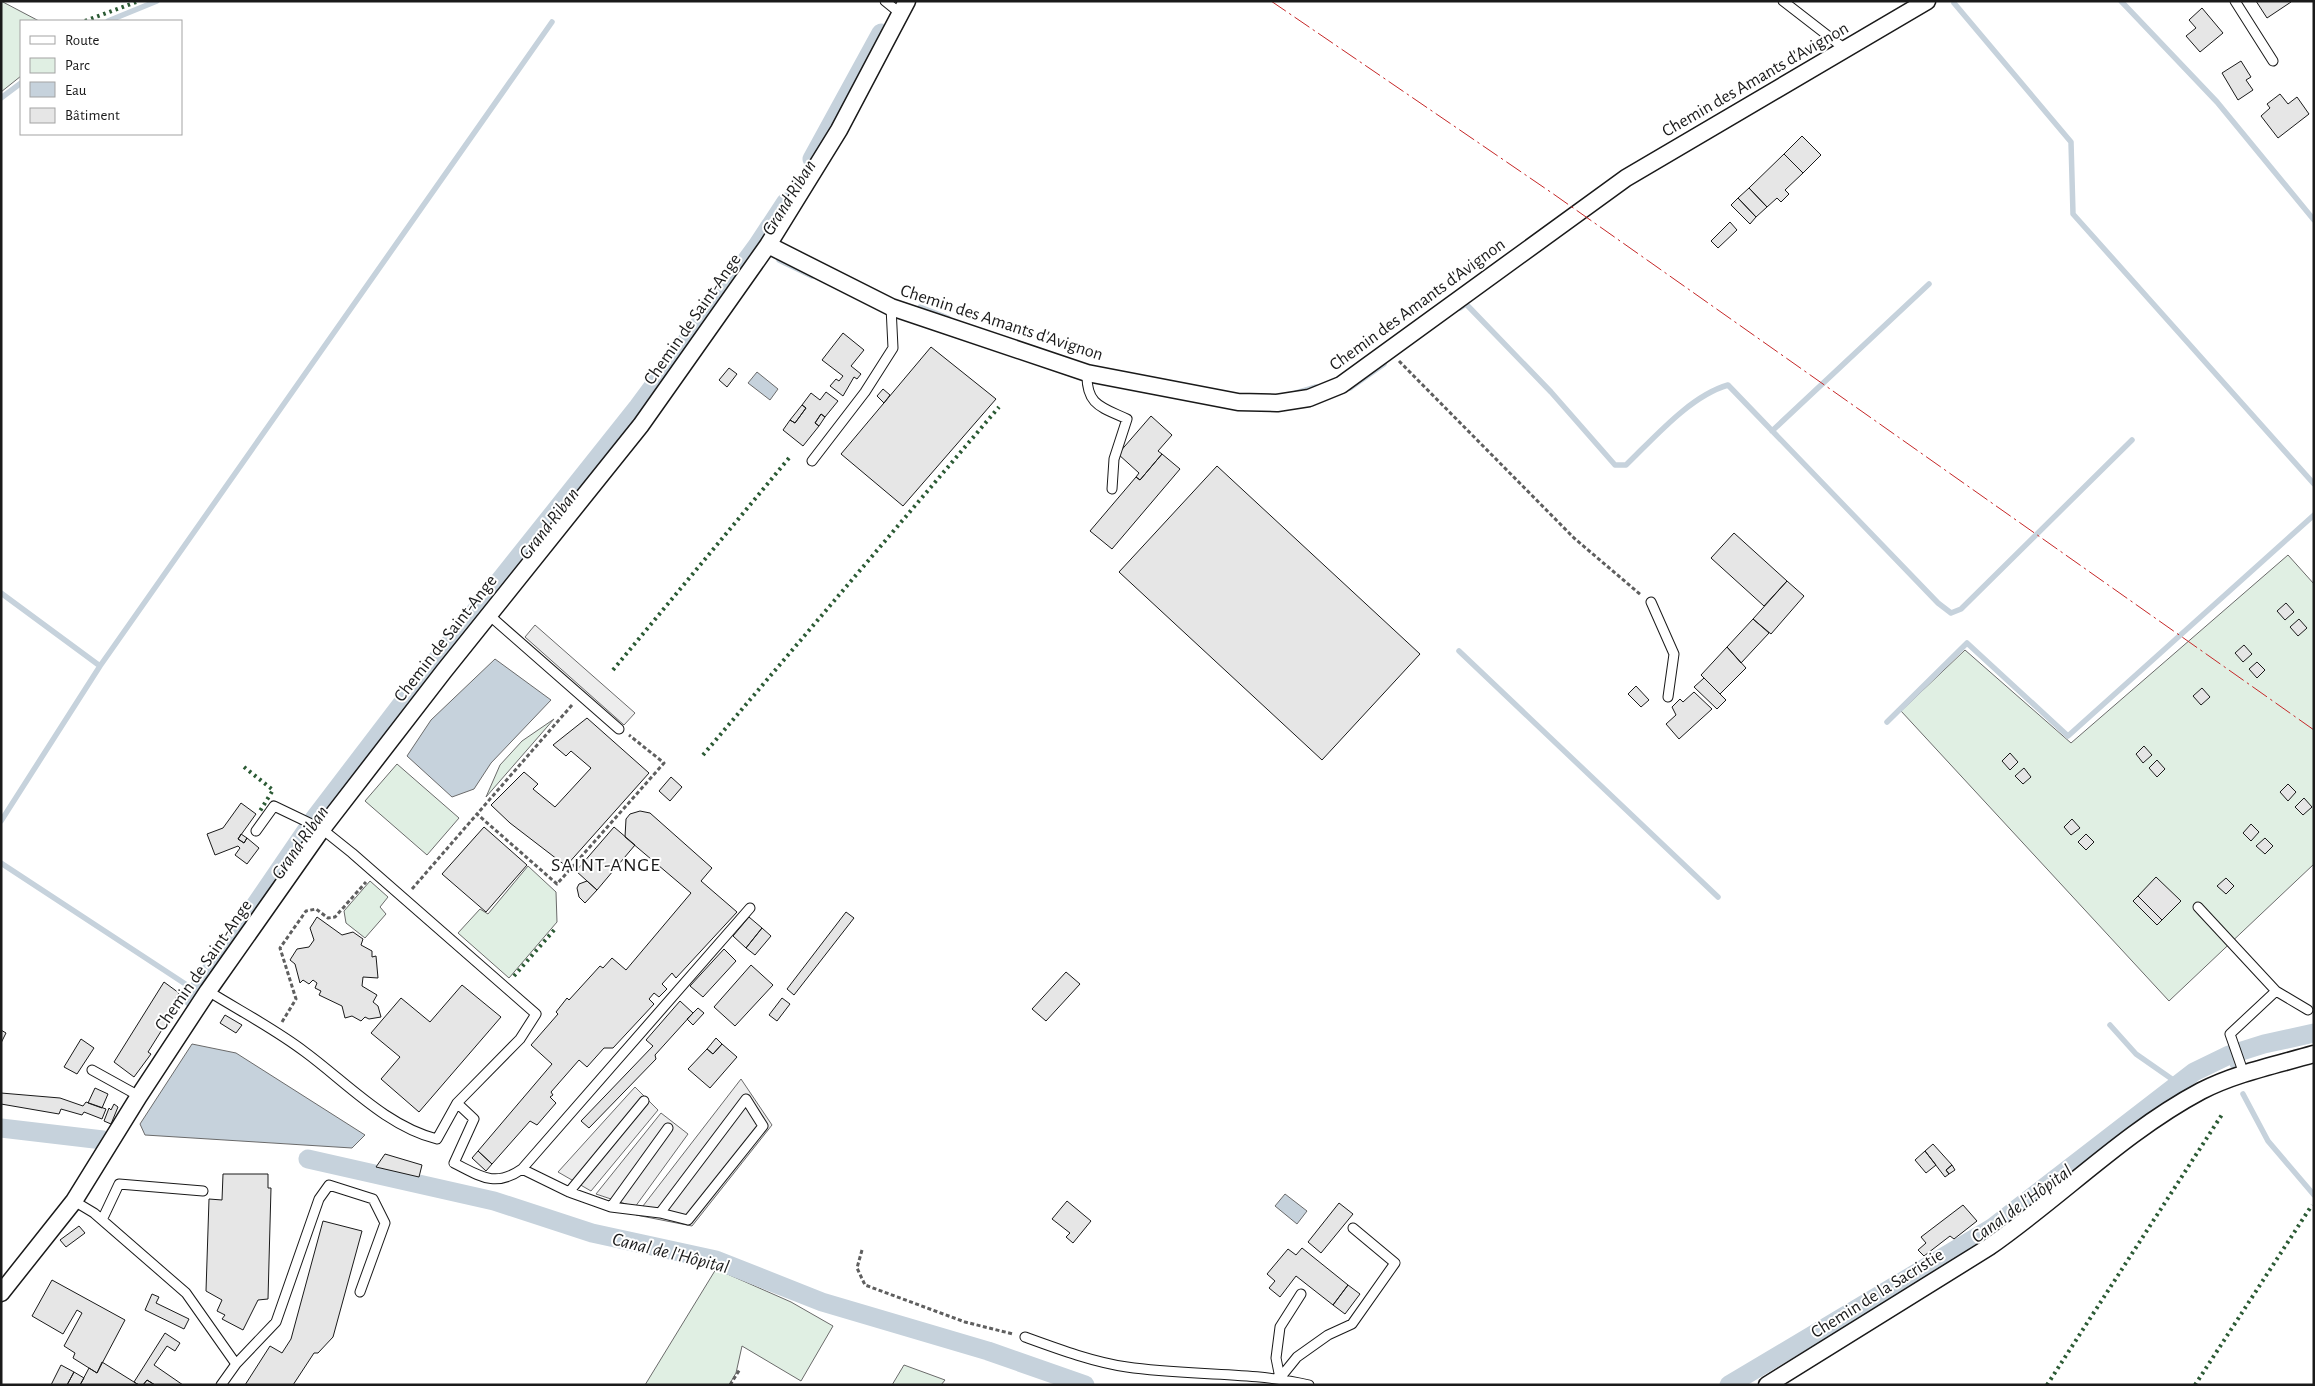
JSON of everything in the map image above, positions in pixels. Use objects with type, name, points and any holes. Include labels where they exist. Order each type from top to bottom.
[{"type":"street","name":"Chemin des Amants d'Avignon","points":[[768,245],[891,307],[1088,373],[1238,402],[1277,404],[1309,398],[1341,385],[1626,178],[1927,1]]},
{"type":"street","name":"Chemin de Saint-Ange","points":[[1,1293],[74,1201],[139,1096],[208,991],[322,829],[489,615],[641,425],[768,245],[839,130],[904,8]]},
{"type":"street","name":"Chemin de la Sacristie","points":[[1767,1385],[1989,1247],[2022,1224],[2173,1107],[2203,1090],[2244,1074],[2314,1054]]},
{"type":"lane","points":[[885,1],[904,8]]},
{"type":"lane","points":[[1783,1],[1845,50]]},
{"type":"lane","points":[[2235,1],[2273,61]]},
{"type":"lane","points":[[812,461],[865,392],[893,348],[891,307]]},
{"type":"lane","points":[[1088,373],[1087,389],[1096,405],[1127,419],[1114,459],[1112,489]]},
{"type":"lane","points":[[1651,602],[1674,654],[1668,697]]},
{"type":"lane","points":[[489,615],[619,729]]},
{"type":"lane","points":[[208,991],[303,1050],[391,1119],[418,1134],[437,1139],[457,1104],[520,1039],[536,1014],[375,872],[322,829],[274,806],[256,831]]},
{"type":"lane","points":[[2198,907],[2276,990],[2308,1010]]},
{"type":"lane","points":[[457,1104],[474,1119],[454,1163],[489,1180],[511,1177],[522,1169],[750,908]]},
{"type":"lane","points":[[2244,1074],[2230,1034],[2276,990]]},
{"type":"lane","points":[[92,1070],[139,1096]]},
{"type":"lane","points":[[522,1169],[570,1192],[611,1207],[660,1213],[688,1220],[763,1126],[746,1099],[660,1213]]},
{"type":"lane","points":[[570,1192],[644,1101]]},
{"type":"lane","points":[[611,1207],[668,1128]]},
{"type":"lane","points":[[102,1220],[119,1184],[203,1191]]},
{"type":"lane","points":[[221,1385],[236,1364],[276,1322],[319,1199],[329,1185],[373,1199],[385,1223],[360,1292]]},
{"type":"lane","points":[[74,1201],[102,1220],[186,1293],[236,1364]]},
{"type":"lane","points":[[1280,1378],[1297,1357],[1328,1335],[1352,1324],[1394,1263],[1353,1228]]},
{"type":"lane","points":[[1280,1378],[1276,1358],[1280,1327],[1302,1294]]},
{"type":"lane","points":[[1025,1337],[1068,1352],[1127,1367],[1280,1378],[1309,1385]]},
{"type":"path","points":[[1390,349],[1405,368],[1574,538],[1651,602]]},
{"type":"path","points":[[404,898],[581,696]]},
{"type":"path","points":[[477,814],[557,884],[664,763],[623,730],[619,729]]},
{"type":"path","points":[[276,1034],[296,999],[280,948],[306,911],[316,909],[328,918],[334,917],[375,872]]},
{"type":"path","points":[[862,1250],[857,1268],[866,1285],[964,1322],[1025,1337]]},
{"type":"path","points":[[730,1385],[740,1368]]},
{"type":"green space","points":[[1,1],[37,20],[20,20],[20,77],[1,92]]},
{"type":"green space","points":[[2288,555],[2314,584],[2314,864],[2169,1001],[1901,711],[1965,650],[2071,743]]},
{"type":"green space","points":[[554,719],[486,797],[500,765],[522,741]]},
{"type":"green space","points":[[397,764],[459,818],[427,855],[365,801]]},
{"type":"green space","points":[[528,866],[556,892],[557,922],[509,978],[458,933],[480,909],[488,914]]},
{"type":"green space","points":[[370,881],[388,897],[380,907],[386,914],[365,938],[346,923],[344,911]]},
{"type":"green space","points":[[716,1269],[791,1302],[833,1326],[801,1381],[742,1346],[736,1373],[729,1385],[645,1385]]},
{"type":"green space","points":[[904,1365],[945,1380],[941,1385],[892,1385]]},
{"type":"shaded area","points":[[535,625],[635,713],[624,725],[525,637]]},
{"type":"shaded area","points":[[741,1079],[772,1125],[692,1226],[636,1215]]},
{"type":"shaded area","points":[[635,1087],[658,1110],[591,1191],[558,1172]]},
{"type":"shaded area","points":[[661,1113],[688,1134],[635,1207],[596,1194]]},
{"type":"water","points":[[757,372],[778,389],[770,400],[748,383]]},
{"type":"water","points":[[495,659],[551,700],[491,763],[474,789],[452,797],[407,756],[431,720]]},
{"type":"water","points":[[192,1044],[236,1053],[365,1135],[352,1148],[145,1135],[140,1124]]},
{"type":"water","points":[[1285,1194],[1307,1211],[1297,1224],[1275,1206]]},
{"type":"building","points":[[2256,1],[2290,1],[2291,2],[2267,18]]},
{"type":"building","points":[[2202,8],[2223,33],[2200,52],[2186,36],[2196,28],[2189,20]]},
{"type":"building","points":[[2241,61],[2251,77],[2246,80],[2253,90],[2238,100],[2222,73]]},
{"type":"building","points":[[2280,94],[2288,104],[2297,97],[2309,114],[2278,138],[2261,116],[2270,108],[2267,104]]},
{"type":"building","points":[[1802,136],[1821,155],[1803,173],[1784,154]]},
{"type":"building","points":[[1784,154],[1803,173],[1785,190],[1789,194],[1781,202],[1777,198],[1767,207],[1749,188]]},
{"type":"building","points":[[1749,188],[1767,207],[1756,217],[1738,198]]},
{"type":"building","points":[[1738,198],[1756,217],[1750,224],[1731,205]]},
{"type":"building","points":[[1730,222],[1737,230],[1718,248],[1711,241]]},
{"type":"building","points":[[843,333],[864,350],[851,366],[861,374],[857,379],[854,377],[843,396],[830,386],[836,379],[839,381],[843,376],[822,360]]},
{"type":"building","points":[[931,347],[996,399],[903,506],[841,454]]},
{"type":"building","points":[[729,368],[737,374],[727,387],[719,380]]},
{"type":"building","points":[[883,389],[890,395],[884,403],[877,396]]},
{"type":"building","points":[[826,392],[838,401],[825,417],[821,414],[815,423],[819,426],[803,446],[783,430],[790,420],[795,423],[806,408],[802,405],[811,393],[820,400]]},
{"type":"building","points":[[802,405],[806,408],[795,423],[790,420]]},
{"type":"building","points":[[821,414],[825,417],[819,426],[815,423]]},
{"type":"building","points":[[1151,416],[1172,435],[1158,451],[1162,454],[1140,480],[1136,477],[1139,473],[1118,454]]},
{"type":"building","points":[[1162,454],[1180,469],[1112,549],[1090,531],[1136,477],[1140,480]]},
{"type":"building","points":[[1217,466],[1420,654],[1322,760],[1119,572]]},
{"type":"building","points":[[1734,533],[1787,581],[1764,606],[1711,558]]},
{"type":"building","points":[[1787,581],[1804,596],[1771,634],[1753,619]]},
{"type":"building","points":[[2286,603],[2294,612],[2285,620],[2277,611]]},
{"type":"building","points":[[1753,619],[1769,633],[1741,663],[1727,647]]},
{"type":"building","points":[[2299,619],[2307,628],[2298,636],[2290,627]]},
{"type":"building","points":[[2244,645],[2252,654],[2243,662],[2235,653]]},
{"type":"building","points":[[1727,647],[1746,668],[1720,694],[1701,675]]},
{"type":"building","points":[[2257,662],[2265,670],[2257,678],[2249,669]]},
{"type":"building","points":[[1704,678],[1726,700],[1717,709],[1694,687]]},
{"type":"building","points":[[1636,686],[1649,700],[1641,707],[1628,694]]},
{"type":"building","points":[[2202,688],[2210,697],[2201,705],[2193,696]]},
{"type":"building","points":[[1694,692],[1712,709],[1679,739],[1666,724],[1676,715],[1672,707],[1680,699],[1683,702]]},
{"type":"building","points":[[587,718],[649,773],[566,866],[510,823],[491,805],[524,772],[538,784],[533,789],[555,807],[591,768],[571,751],[566,756],[553,745]]},
{"type":"building","points":[[2144,746],[2152,755],[2143,763],[2136,754]]},
{"type":"building","points":[[2010,753],[2018,762],[2010,770],[2002,761]]},
{"type":"building","points":[[2157,760],[2165,769],[2157,777],[2149,768]]},
{"type":"building","points":[[2024,768],[2031,777],[2023,784],[2015,776]]},
{"type":"building","points":[[671,777],[682,787],[670,801],[659,791]]},
{"type":"building","points":[[2288,784],[2296,792],[2288,801],[2280,792]]},
{"type":"building","points":[[2304,798],[2312,807],[2303,815],[2295,807]]},
{"type":"building","points":[[241,803],[256,814],[238,839],[244,843],[247,838],[259,848],[247,864],[235,855],[240,848],[238,846],[215,855],[207,834],[223,828]]},
{"type":"building","points":[[640,811],[650,813],[712,868],[701,881],[737,912],[676,978],[672,973],[662,984],[667,989],[659,997],[654,993],[649,999],[654,1004],[613,1048],[604,1048],[587,1067],[579,1060],[551,1092],[553,1095],[550,1097],[556,1103],[537,1125],[530,1121],[492,1164],[478,1151],[552,1064],[531,1045],[558,1014],[556,1012],[567,998],[569,1000],[600,966],[603,968],[612,958],[626,970],[691,893],[625,837],[626,819],[630,814]]},
{"type":"building","points":[[2072,819],[2080,828],[2071,835],[2064,827]]},
{"type":"building","points":[[2251,824],[2259,832],[2251,841],[2243,833]]},
{"type":"building","points":[[484,827],[527,865],[486,912],[442,874]]},
{"type":"building","points":[[614,827],[635,845],[597,890],[576,871]]},
{"type":"building","points":[[241,834],[247,838],[244,843],[238,839]]},
{"type":"building","points":[[2086,834],[2094,842],[2086,850],[2078,842]]},
{"type":"building","points":[[2265,838],[2273,846],[2265,854],[2256,846]]},
{"type":"building","points":[[2156,877],[2181,901],[2162,920],[2138,896]]},
{"type":"building","points":[[2226,878],[2234,886],[2226,894],[2217,886]]},
{"type":"building","points":[[587,881],[597,890],[585,903],[579,897],[577,888],[579,884]]},
{"type":"building","points":[[2138,896],[2162,920],[2157,925],[2133,901]]},
{"type":"building","points":[[846,912],[854,918],[794,995],[787,989]]},
{"type":"building","points":[[317,917],[342,935],[353,932],[363,939],[361,945],[372,951],[372,957],[376,956],[378,978],[363,977],[362,986],[377,995],[373,1002],[378,1006],[381,1017],[369,1019],[365,1017],[361,1021],[352,1016],[345,1018],[342,1006],[319,995],[321,991],[315,988],[317,983],[313,980],[309,984],[303,980],[300,983],[295,964],[290,960],[297,949],[309,947],[314,940],[310,928]]},
{"type":"building","points":[[749,917],[762,928],[746,948],[733,936]]},
{"type":"building","points":[[762,928],[771,936],[755,955],[746,948]]},
{"type":"building","points":[[724,949],[736,961],[703,997],[690,986]]},
{"type":"building","points":[[751,965],[773,985],[735,1026],[714,1007]]},
{"type":"building","points":[[1066,972],[1080,984],[1046,1021],[1032,1009]]},
{"type":"building","points":[[164,982],[179,993],[171,1006],[175,1009],[148,1052],[151,1054],[134,1077],[114,1062]]},
{"type":"building","points":[[462,985],[501,1017],[419,1112],[381,1079],[400,1057],[371,1033],[401,998],[430,1022]]},
{"type":"building","points":[[782,998],[790,1004],[777,1021],[769,1015]]},
{"type":"building","points":[[680,1001],[693,1013],[655,1055],[656,1059],[589,1128],[581,1121],[653,1046],[646,1040]]},
{"type":"building","points":[[698,1008],[704,1013],[693,1025],[687,1019]]},
{"type":"building","points":[[225,1015],[242,1025],[236,1033],[220,1023]]},
{"type":"building","points":[[1,1030],[6,1033],[1,1043]]},
{"type":"building","points":[[716,1038],[722,1044],[713,1054],[707,1049]]},
{"type":"building","points":[[81,1039],[94,1048],[77,1074],[64,1067]]},
{"type":"building","points":[[722,1044],[737,1057],[710,1088],[688,1069],[707,1049],[713,1054]]},
{"type":"building","points":[[95,1088],[108,1094],[102,1108],[88,1103]]},
{"type":"building","points":[[1,1093],[60,1098],[83,1106],[86,1102],[106,1109],[102,1119],[84,1112],[82,1115],[61,1109],[59,1114],[1,1104]]},
{"type":"building","points":[[114,1104],[118,1107],[111,1124],[104,1121],[109,1108],[111,1110]]},
{"type":"building","points":[[1933,1144],[1952,1165],[1946,1170],[1949,1174],[1945,1177],[1925,1151]]},
{"type":"building","points":[[478,1151],[492,1164],[486,1171],[472,1158]]},
{"type":"building","points":[[1925,1151],[1936,1165],[1926,1173],[1915,1160]]},
{"type":"building","points":[[385,1154],[422,1165],[419,1177],[376,1167]]},
{"type":"building","points":[[1952,1165],[1955,1170],[1949,1174],[1946,1170]]},
{"type":"building","points":[[223,1174],[268,1174],[268,1188],[271,1188],[268,1299],[258,1300],[243,1330],[222,1319],[225,1315],[217,1311],[222,1300],[206,1291],[209,1199],[222,1200]]},
{"type":"building","points":[[1067,1201],[1091,1221],[1073,1243],[1066,1237],[1070,1233],[1052,1219]]},
{"type":"building","points":[[1339,1203],[1353,1214],[1321,1253],[1308,1242]]},
{"type":"building","points":[[1963,1205],[1977,1221],[1954,1239],[1950,1236],[1924,1256],[1918,1250],[1926,1243],[1921,1237]]},
{"type":"building","points":[[323,1221],[362,1231],[333,1337],[318,1353],[314,1353],[293,1385],[245,1385],[270,1346],[282,1353],[291,1339]]},
{"type":"building","points":[[79,1226],[85,1233],[66,1247],[60,1240]]},
{"type":"building","points":[[1302,1248],[1348,1285],[1333,1305],[1296,1276],[1280,1297],[1269,1288],[1275,1281],[1267,1274],[1288,1249],[1296,1255]]},
{"type":"building","points":[[52,1280],[125,1320],[97,1373],[73,1358],[75,1353],[64,1346],[82,1313],[77,1310],[63,1334],[32,1316]]},
{"type":"building","points":[[1348,1285],[1360,1294],[1345,1314],[1333,1305]]},
{"type":"building","points":[[152,1294],[159,1297],[156,1303],[189,1319],[184,1329],[145,1310]]},
{"type":"building","points":[[165,1333],[180,1343],[175,1351],[167,1346],[154,1365],[183,1385],[155,1385],[147,1380],[143,1385],[139,1385],[134,1382]]},
{"type":"building","points":[[102,1362],[139,1385],[80,1385],[89,1368],[97,1373]]},
{"type":"building","points":[[61,1365],[74,1372],[67,1385],[51,1385]]},
{"type":"building","points":[[74,1372],[84,1378],[80,1385],[67,1385]]},
{"type":"building","points":[[147,1380],[155,1385],[143,1385]]},
{"type":"waterway","points":[[110,20],[157,1]]},
{"type":"waterway","points":[[2121,1],[2217,102],[2314,220]]},
{"type":"waterway","points":[[1954,3],[2071,142],[2073,214],[2314,484]]},
{"type":"waterway","points":[[100,666],[552,22]]},
{"type":"waterway","name":"Grand Riban","points":[[812,159],[881,33]]},
{"type":"waterway","points":[[1,98],[20,84]]},
{"type":"waterway","name":"Grand Riban","points":[[192,998],[314,819],[404,701],[638,407],[757,246],[786,202]]},
{"type":"waterway","points":[[779,260],[812,276]]},
{"type":"waterway","points":[[1772,431],[1929,284]]},
{"type":"waterway","points":[[1460,308],[1466,304],[1551,392],[1615,465],[1626,465],[1686,408],[1714,390],[1728,385],[1938,603],[1951,613],[1961,609],[2132,440]]},
{"type":"waterway","points":[[920,307],[948,318]]},
{"type":"waterway","points":[[1350,388],[1384,364]]},
{"type":"waterway","points":[[1296,393],[1316,387]]},
{"type":"waterway","points":[[1887,722],[1967,643],[2068,736],[2314,515]]},
{"type":"waterway","points":[[1,593],[100,666],[1,821]]},
{"type":"waterway","points":[[1459,651],[1718,897]]},
{"type":"waterway","points":[[1,863],[196,991]]},
{"type":"waterway","points":[[2110,1025],[2136,1054],[2179,1084]]},
{"type":"waterway","name":"Canal de l'Hôpital","points":[[1729,1385],[1992,1228],[2194,1072],[2229,1055],[2264,1044],[2314,1033]]},
{"type":"waterway","points":[[2229,1055],[2233,1066]]},
{"type":"waterway","points":[[2243,1094],[2268,1141],[2314,1195]]},
{"type":"waterway","name":"Canal de l'Hôpital","points":[[1,1128],[103,1140]]},
{"type":"waterway","name":"Canal de l'Hôpital","points":[[308,1159],[494,1201],[592,1233],[716,1260],[822,1302],[988,1351],[1085,1385]]},
{"type":"hedge","points":[[88,20],[139,1]]},
{"type":"hedge","points":[[703,755],[999,407]]},
{"type":"hedge","points":[[613,670],[789,458]]},
{"type":"hedge","points":[[244,767],[273,790],[260,811]]},
{"type":"hedge","points":[[514,976],[555,929]]},
{"type":"hedge","points":[[2047,1385],[2223,1113]]},
{"type":"hedge","points":[[2195,1385],[2312,1205]]},
{"type":"power","points":[[1271,1],[1552,193],[2314,730]]},
{"type":"district","name":"SAINT-ANGE","points":[[606,864]]}]
